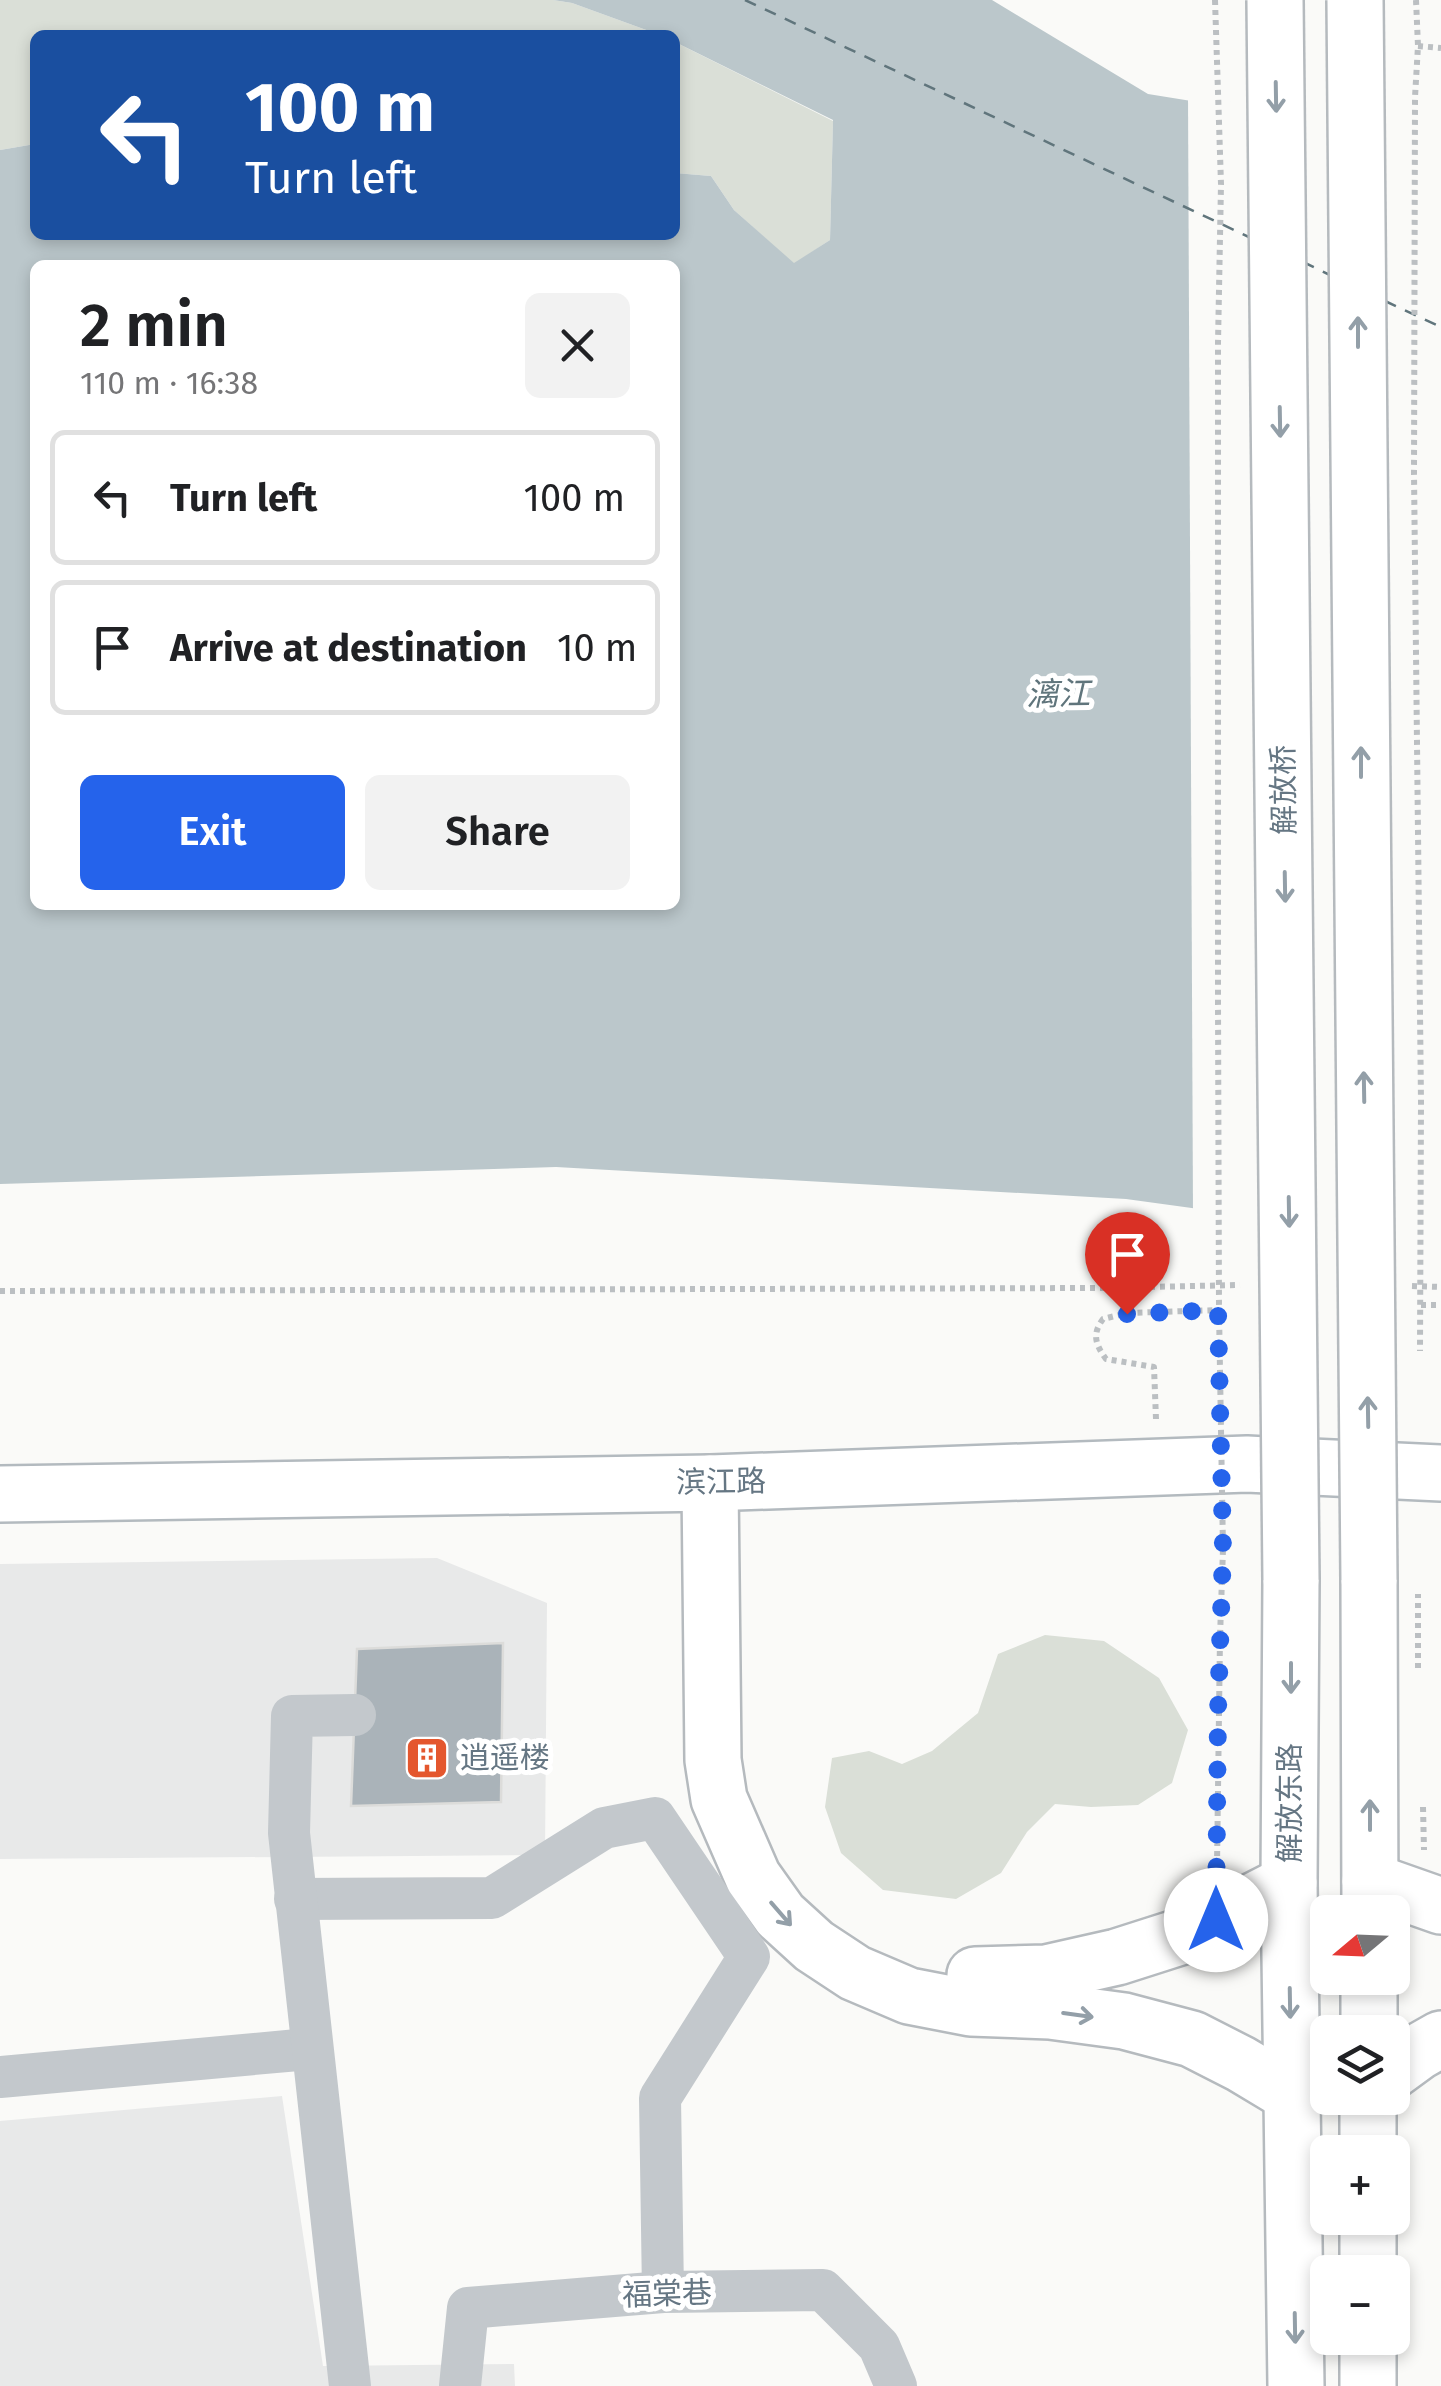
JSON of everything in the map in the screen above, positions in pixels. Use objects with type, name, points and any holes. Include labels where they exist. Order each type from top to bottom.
[{"type":"main road","name":"解放桥","points":[[1275,0],[1292,1580]]},
{"type":"main road","points":[[1355,0],[1394,1586],[1370,1895]]},
{"type":"main road","name":"滨江路","points":[[0,1494],[728,1482],[1247,1464],[1441,1473]]},
{"type":"main road","points":[[728,1482],[748,1779],[758,1815],[776,1855],[835,1918],[870,1943],[973,1975],[1046,1973],[1118,1957],[1189,1934],[1289,1883]]},
{"type":"main road","points":[[728,1482],[714,1760],[719,1799],[753,1877],[780,1915],[814,1946],[855,1973],[908,1996],[971,2008],[1050,2010],[1124,2021],[1192,2040],[1292,2094]]},
{"type":"main road","name":"解放东路","points":[[1292,1580],[1289,1883],[1296,2386]]},
{"type":"main road","points":[[1410,1902],[1441,1906]]},
{"type":"main road","points":[[1410,2058],[1441,2039]]},
{"type":"main road","points":[[1368,2355],[1368,2386]]},
{"type":"street","points":[[350,2386],[288,1833],[292,1716],[355,1715]]},
{"type":"street","points":[[296,1899],[492,1898],[604,1828],[654,1818],[749,1957],[660,2098],[663,2292]]},
{"type":"street","points":[[0,2077],[298,2050]]},
{"type":"street","name":"福棠巷","points":[[460,2386],[468,2308],[663,2292],[823,2290],[879,2346],[896,2386]]},
{"type":"path","points":[[1216,0],[1221,184],[1218,1310],[1223,1549],[1216,1920]]},
{"type":"path","points":[[1416,0],[1414,473],[1420,1363]]},
{"type":"path","points":[[1418,46],[1441,48]]},
{"type":"path","points":[[0,1291],[1250,1285]]},
{"type":"path","points":[[1403,1286],[1441,1287]]},
{"type":"path","points":[[1421,1305],[1441,1304]]},
{"type":"path","points":[[1154,1367],[1106,1359],[1097,1348],[1094,1335],[1102,1319],[1127,1314],[1218,1310]]},
{"type":"path","points":[[1394,1586],[1418,1668]]},
{"type":"shaded area","points":[[0,0],[553,0],[646,30],[30,30],[30,145],[0,150]]},
{"type":"shaded area","points":[[680,44],[833,121],[830,240],[794,264],[734,210],[711,176],[680,173]]},
{"type":"shaded area","points":[[437,1558],[547,1603],[545,1855],[0,1859],[0,1564]]},
{"type":"shaded area","points":[[1045,1635],[1104,1641],[1159,1678],[1188,1730],[1172,1783],[1138,1805],[1055,1804],[1027,1832],[1001,1873],[956,1899],[883,1890],[841,1853],[825,1807],[832,1758],[869,1751],[902,1764],[932,1751],[978,1713],[998,1654]]},
{"type":"shaded area","points":[[282,2096],[323,2366],[514,2364],[515,2386],[0,2386],[0,2121]]},
{"type":"water","name":"漓江","points":[[553,0],[992,0],[1148,94],[1441,141],[1441,1242],[1126,1199],[556,1167],[0,1184],[0,150],[30,145],[30,240],[680,240],[680,173],[711,176],[734,210],[794,263],[830,240],[833,120],[680,44],[680,30],[646,30]]},
{"type":"pier","points":[[1188,95],[1441,136],[1441,1247],[1193,1213]]},
{"type":"building","name":"逍遥楼","points":[[503,1643],[501,1802],[351,1806],[357,1649]]},
{"type":"ferry route","points":[[745,0],[1251,238]]},
{"type":"ferry route","points":[[1303,262],[1332,276]]},
{"type":"ferry route","points":[[1385,301],[1441,327]]},
{"type":"place","name":"逍遥楼","points":[[427,1758]]},
{"type":"route","points":[[1127,1314],[1218,1310],[1223,1549],[1216,1920]]}]
